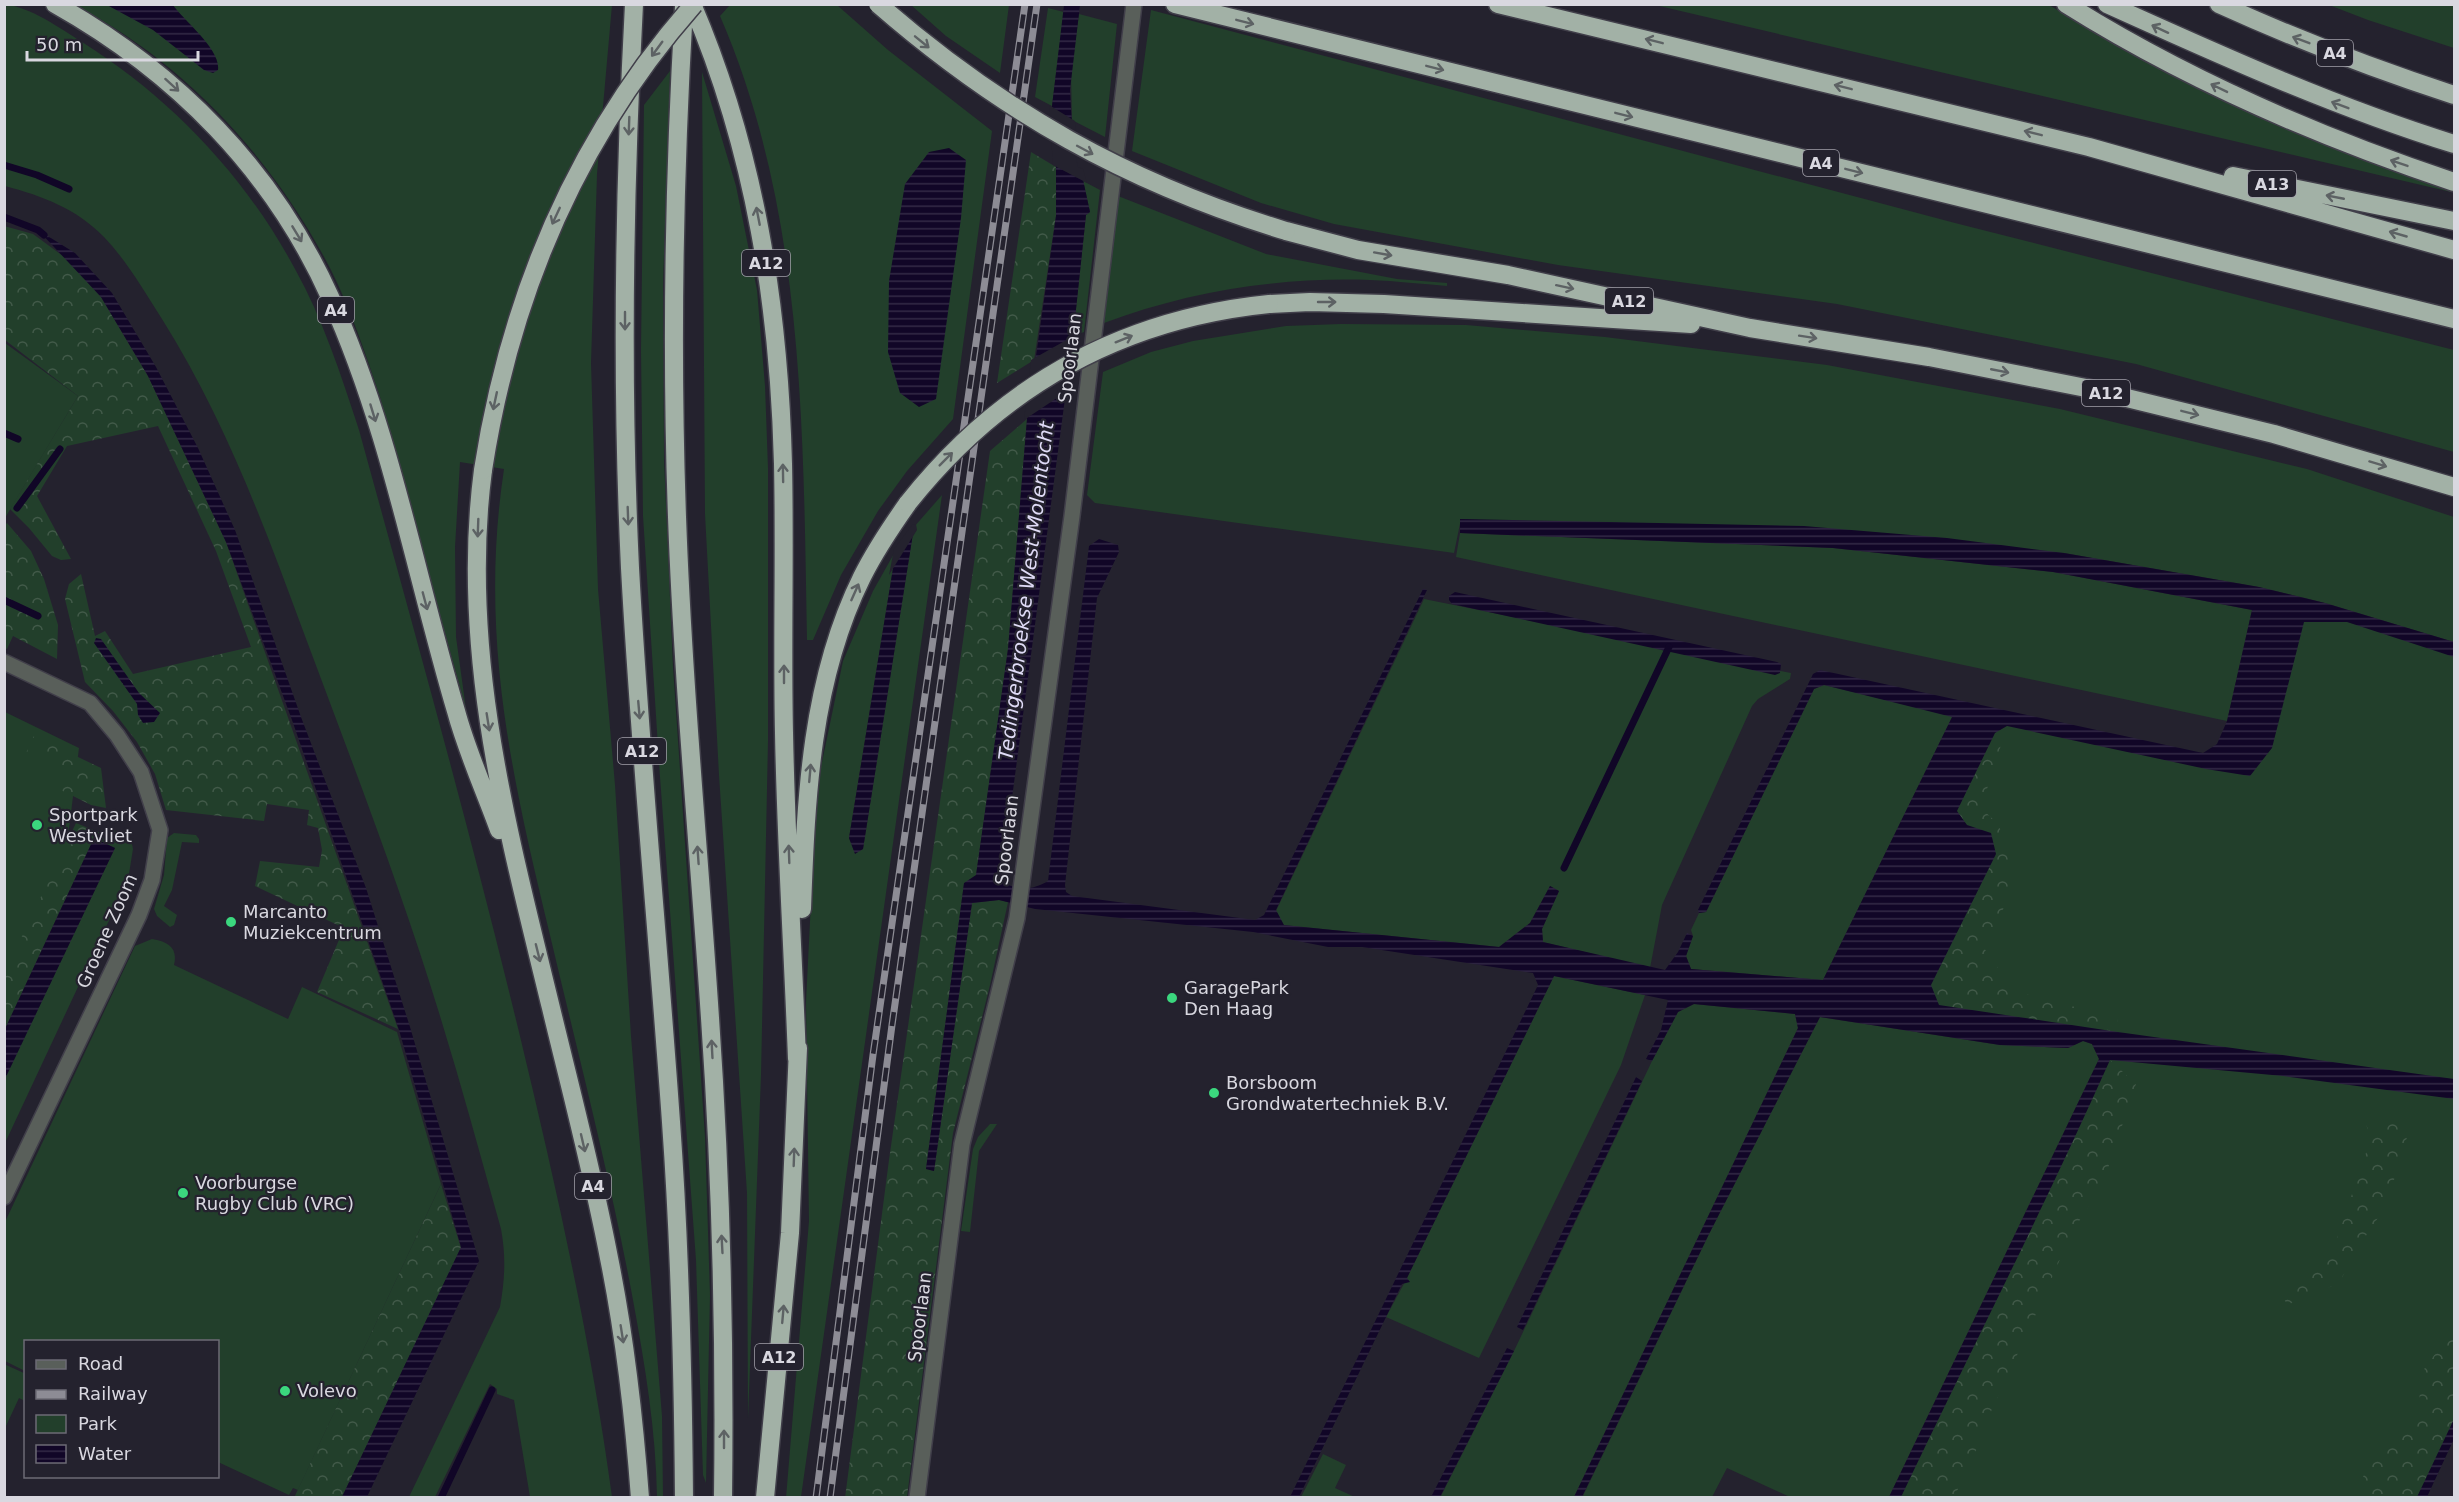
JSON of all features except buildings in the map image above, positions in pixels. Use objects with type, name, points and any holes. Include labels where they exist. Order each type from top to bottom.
[{"type":"highway","name":"A4","points":[[55,4],[126,47],[199,109],[260,178],[309,254],[334,307],[369,398],[456,715],[524,897]]},
{"type":"highway","name":"A12","points":[[634,4],[625,281],[627,491],[637,688],[673,1146],[682,1348],[684,1497]]},
{"type":"highway","name":"A12","points":[[684,4],[675,229],[676,482],[686,688],[710,1018],[723,1261],[723,1497]]},
{"type":"highway","name":"A4","points":[[640,1497],[629,1376],[609,1257],[496,771],[479,646],[477,557],[483,470],[503,362],[527,286],[553,223],[587,156],[624,96],[693,4]]},
{"type":"highway","name":"A12","points":[[693,4],[723,86],[746,162],[772,302],[783,464],[783,732],[797,1059]]},
{"type":"highway","name":"A12","points":[[878,4],[959,71],[1058,135],[1158,185],[1203,204],[1286,231],[1358,250],[1508,275],[1750,328],[1929,357],[2086,388],[2274,434],[2454,487]]},
{"type":"highway","points":[[1498,4],[2089,147],[2454,250]]},
{"type":"highway","points":[[2066,4],[2114,34],[2271,112],[2364,151],[2454,182]]},
{"type":"highway","points":[[2107,4],[2273,79],[2371,117],[2454,144]]},
{"type":"highway","name":"A4","points":[[2219,4],[2281,32],[2375,69],[2454,95]]},
{"type":"highway","name":"A4","points":[[1182,6],[2454,319]]},
{"type":"highway","name":"A13","points":[[2089,147],[2454,221]]},
{"type":"highway","name":"A12","points":[[765,1497],[790,1215],[804,846],[810,769],[817,719],[831,658],[845,616],[862,577],[884,538],[908,503],[941,463],[992,416],[1053,373],[1094,351],[1163,324],[1223,310],[1310,302],[1384,304],[1750,328]]},
{"type":"street","name":"Spoorlaan","points":[[917,1497],[962,1144],[1017,918],[1072,516],[1134,4]]},
{"type":"street","name":"Groene Zoom","points":[[4,662],[90,703],[117,735],[141,772],[160,830],[152,880],[139,915],[4,1197]]},
{"type":"green space","points":[[4,5],[23,9],[44,19],[115,64],[146,88],[203,142],[253,202],[275,235],[305,288],[323,327],[359,430],[441,730],[519,1032],[572,1264],[594,1380],[612,1497],[530,1497],[514,1400],[497,1394],[497,1389],[490,1384],[435,1497],[409,1497],[500,1307],[504,1268],[501,1229],[425,967],[356,773],[272,549],[223,431],[162,319],[135,276],[104,237],[82,218],[58,204],[5,186]]},
{"type":"green space","points":[[74,5],[612,5],[597,174],[591,363],[598,589],[615,785],[631,1036],[662,1416],[663,1497],[657,1497],[655,1448],[649,1398],[624,1254],[535,873],[511,759],[497,646],[495,589],[497,530],[504,469],[460,462],[455,547],[456,637],[466,709],[380,397],[352,317],[331,270],[283,190],[223,118],[153,55],[114,28]]},
{"type":"green space","points":[[730,5],[837,5],[888,50],[992,131],[953,419],[907,471],[878,511],[841,575],[813,640],[807,640],[800,402],[794,323],[784,244],[769,167],[748,90],[720,16]]},
{"type":"green space","points":[[911,5],[1009,5],[1000,73],[946,36]]},
{"type":"green space","points":[[1655,5],[2049,5],[2136,56],[2292,125],[2453,185],[2451,192]]},
{"type":"green space","points":[[2329,5],[2454,5],[2454,48],[2368,20]]},
{"type":"green space","points":[[1048,8],[1064,12],[1052,106],[1035,97]]},
{"type":"green space","points":[[1151,10],[1955,223],[2454,350],[2454,452],[2136,364],[1837,304],[1558,265],[1334,224],[1261,203],[1132,151]]},
{"type":"green space","points":[[1079,14],[1117,24],[1105,137],[1072,120],[1071,74]]},
{"type":"green space","points":[[670,71],[663,285],[664,460],[673,667],[705,1137],[710,1295],[706,1483],[703,1475],[696,1260],[643,516],[641,350],[644,105]]},
{"type":"green space","points":[[702,72],[736,186],[757,290],[765,386],[768,468],[768,741],[761,1075],[748,1419],[747,1193],[719,775],[705,514]]},
{"type":"green space","points":[[1031,152],[1056,167],[1056,216],[1034,360],[997,383]]},
{"type":"green space","points":[[1083,181],[1100,190],[1084,332],[1073,336],[1086,215],[1090,212]]},
{"type":"green space","points":[[1118,196],[1266,254],[1397,279],[1447,283],[1447,286],[1370,280],[1268,284],[1235,288],[1169,302],[1104,323]]},
{"type":"green space","points":[[4,226],[33,234],[67,259],[101,297],[148,376],[226,542],[398,1029],[317,992],[344,928],[255,886],[260,861],[319,867],[322,850],[318,828],[307,825],[309,810],[267,804],[264,821],[166,810],[155,774],[137,742],[113,711],[85,682],[65,599],[69,584],[81,574],[95,636],[105,631],[133,674],[251,647],[216,551],[158,426],[67,446],[37,496],[71,559],[61,560],[52,556],[10,509],[78,396],[5,340]]},
{"type":"green space","points":[[1466,325],[1605,337],[1827,365],[2060,409],[2307,469],[2454,517],[2454,642],[2325,603],[2259,587],[2064,553],[1461,519],[1454,553],[1095,503],[1087,495],[1103,372],[1151,352],[1193,341],[1286,326]]},
{"type":"green space","points":[[5,343],[78,396],[5,518]]},
{"type":"green space","points":[[1027,419],[1008,649],[976,876],[964,884],[926,1169],[934,1171],[972,903],[999,900],[1008,902],[953,1133],[907,1497],[845,1498],[889,1160],[990,451]]},
{"type":"green space","points":[[942,495],[801,1497],[786,1498],[809,1221],[806,1002],[814,841],[821,767],[843,661],[873,591],[896,550],[849,838],[855,853],[863,849],[914,527]]},
{"type":"green space","points":[[7,523],[31,551],[44,579],[58,625],[57,659],[13,636],[7,649],[5,648],[4,526]]},
{"type":"green space","points":[[1460,533],[1833,548],[2053,572],[2252,610],[2227,721],[1456,557]]},
{"type":"green space","points":[[1424,599],[1791,673],[1790,679],[1758,699],[1752,706],[1662,905],[1650,968],[1543,942],[1542,929],[1559,891],[1550,886],[1530,923],[1499,947],[1283,925],[1276,911]]},
{"type":"green space","points":[[2285,599],[2454,650],[2454,1427],[2421,1497],[1896,1497],[2110,1044],[1830,1002],[1970,708],[2213,758]]},
{"type":"green space","points":[[1824,685],[1953,716],[1823,980],[1691,969],[1686,956],[1693,936],[1691,930],[1699,913],[1706,912],[1814,689]]},
{"type":"green space","name":"Sportpark Westvliet","points":[[5,712],[79,748],[60,902],[5,1007]]},
{"type":"green space","points":[[2007,726],[1981,808],[1999,825],[2015,885],[1984,948],[2014,991],[2117,1018],[2118,1032],[1939,1005],[1931,985],[1983,882],[1991,833],[1967,825],[1957,811],[1995,733]]},
{"type":"green space","points":[[34,736],[101,768],[106,808],[91,805],[55,787],[65,769],[26,753]]},
{"type":"green space","points":[[76,823],[106,835],[94,838],[5,1029],[5,972]]},
{"type":"green space","points":[[112,829],[131,839],[133,849],[128,880],[5,1143],[4,1079],[115,848],[94,838],[106,835]]},
{"type":"green space","points":[[174,833],[196,835],[199,843],[182,842],[172,890],[164,906],[177,915],[174,925],[170,927],[157,916],[154,909],[164,875],[167,838]]},
{"type":"green space","points":[[152,939],[163,942],[171,947],[175,954],[174,965],[288,1019],[302,987],[397,1032],[441,1184],[298,1490],[293,1488],[289,1495],[219,1462],[219,1340],[24,1340],[24,1370],[5,1361],[5,1222],[135,946]]},
{"type":"green space","points":[[1554,976],[1645,995],[1621,1065],[1479,1358],[1386,1317]]},
{"type":"green space","points":[[1694,1004],[1795,1014],[1798,1028],[1574,1497],[1440,1498],[1514,1351],[1652,1061],[1678,1012]]},
{"type":"green space","points":[[1820,1017],[2000,1045],[2068,1048],[2083,1041],[2092,1044],[2099,1059],[1889,1497],[1790,1497],[1727,1468],[1712,1497],[1582,1498],[1709,1234]]},
{"type":"green space","points":[[2110,1060],[2136,1084],[2103,1183],[2071,1234],[1988,1418],[1967,1475],[1953,1497],[1901,1498],[2059,1170]]},
{"type":"green space","points":[[2363,1116],[2412,1121],[2386,1206],[2359,1246],[2339,1283],[2287,1305],[2280,1290],[2310,1271],[2332,1253],[2371,1138]]},
{"type":"green space","points":[[990,1124],[997,1124],[979,1151],[970,1232],[961,1231],[973,1149],[978,1137]]},
{"type":"green space","points":[[441,1184],[461,1248],[342,1497],[294,1498]]},
{"type":"green space","points":[[2454,1328],[2454,1419],[2417,1497],[2353,1497],[2372,1459],[2418,1411],[2422,1372]]},
{"type":"green space","points":[[4,1364],[24,1373],[24,1400],[19,1398],[6,1426]]},
{"type":"green space","points":[[1323,1454],[1346,1465],[1335,1488],[1355,1497],[1301,1497]]},
{"type":"water","points":[[107,5],[173,5],[208,44],[214,53],[218,70],[213,73],[204,70],[153,30]]},
{"type":"water","name":"Tedingerbroekse West-Molentocht","points":[[1064,5],[1080,5],[1070,90],[1072,126],[1070,142],[1076,171],[1081,170],[1090,212],[1086,215],[1073,338],[1001,881],[1013,887],[1025,888],[1048,881],[1089,546],[1099,539],[1118,545],[1119,552],[1097,598],[1065,885],[1066,892],[1072,896],[1255,920],[1264,915],[1423,589],[1427,590],[1276,910],[1284,925],[1499,947],[1530,923],[1550,886],[1559,891],[1542,929],[1543,942],[1665,970],[1678,952],[1687,933],[1693,936],[1686,956],[1691,969],[1823,980],[1952,717],[1824,685],[1814,689],[1706,912],[1699,913],[1698,910],[1813,674],[1820,670],[2203,753],[2217,744],[2227,721],[2252,610],[2053,572],[1833,548],[1460,533],[1460,519],[1804,526],[1947,538],[2064,553],[2259,587],[2325,603],[2454,642],[2454,657],[2347,622],[2304,622],[2272,748],[2250,776],[2206,769],[2007,726],[1995,733],[1957,811],[1967,825],[1991,833],[1996,854],[1931,985],[1939,1005],[2454,1079],[2454,1099],[2283,1076],[2110,1060],[1901,1497],[1889,1497],[2099,1059],[2092,1044],[2083,1041],[2068,1048],[2000,1045],[1820,1017],[1709,1234],[1582,1497],[1574,1497],[1798,1028],[1795,1014],[1694,1004],[1678,1012],[1652,1061],[1646,1059],[1661,1030],[1668,1000],[1554,976],[1407,1278],[1410,1282],[1402,1284],[1299,1497],[1290,1497],[1538,985],[1533,973],[1362,947],[1328,947],[1253,932],[1035,909],[999,900],[972,903],[934,1171],[926,1169],[964,883],[976,875],[1008,649],[1027,419],[1056,216],[1052,106]]},
{"type":"water","points":[[949,148],[966,160],[961,218],[936,399],[919,407],[900,393],[888,352],[889,281],[905,184],[929,152]]},
{"type":"water","points":[[38,230],[75,253],[112,293],[156,367],[198,448],[235,530],[301,717],[366,888],[410,1027],[479,1261],[367,1497],[342,1497],[461,1247],[399,1030],[292,720],[226,542],[148,376],[101,297]]},
{"type":"water","points":[[914,527],[863,849],[855,854],[849,838],[896,550]]},
{"type":"water","points":[[1455,592],[1777,662],[1781,664],[1780,673],[1775,675],[1452,604],[1449,596]]},
{"type":"water","points":[[96,638],[101,639],[139,693],[160,713],[154,722],[143,723],[138,715],[137,704],[94,643]]},
{"type":"water","points":[[94,838],[115,848],[5,1079],[5,1029]]},
{"type":"water","points":[[1636,1077],[1642,1081],[1523,1330],[1517,1327]]},
{"type":"water","points":[[1507,1348],[1514,1351],[1440,1497],[1431,1497]]},
{"type":"water","points":[[2454,1419],[2454,1439],[2427,1497],[2417,1497]]},
{"type":"pier","points":[[1049,105],[1075,121],[1077,141],[1073,144],[1078,167],[1083,169],[1087,183],[1053,165]]},
{"type":"pier","points":[[1077,334],[1069,390],[1024,420],[1031,360]]},
{"type":"pier","points":[[916,524],[917,530],[889,575],[894,549],[912,525]]},
{"type":"waterway","points":[[4,165],[37,175],[69,189]]},
{"type":"waterway","points":[[4,217],[38,230],[44,235]]},
{"type":"waterway","points":[[4,433],[18,439]]},
{"type":"waterway","points":[[17,508],[60,449]]},
{"type":"waterway","points":[[4,600],[38,616]]},
{"type":"waterway","points":[[1564,868],[1669,647]]},
{"type":"waterway","points":[[441,1498],[492,1390]]},
{"type":"railway","points":[[816,1498],[873,1055],[1025,4]]},
{"type":"railway","points":[[830,1498],[892,1025],[1037,4]]},
{"type":"place","name":"Sportpark Westvliet","points":[[37,825]]},
{"type":"place","name":"Marcanto Muziekcentrum","points":[[231,922]]},
{"type":"place","name":"GaragePark Den Haag","points":[[1172,998]]},
{"type":"place","name":"Borsboom Grondwatertechniek B.V.","points":[[1214,1093]]},
{"type":"place","name":"Voorburgse Rugby Club (VRC)","points":[[183,1193]]},
{"type":"place","name":"Volevo","points":[[285,1391]]}]
